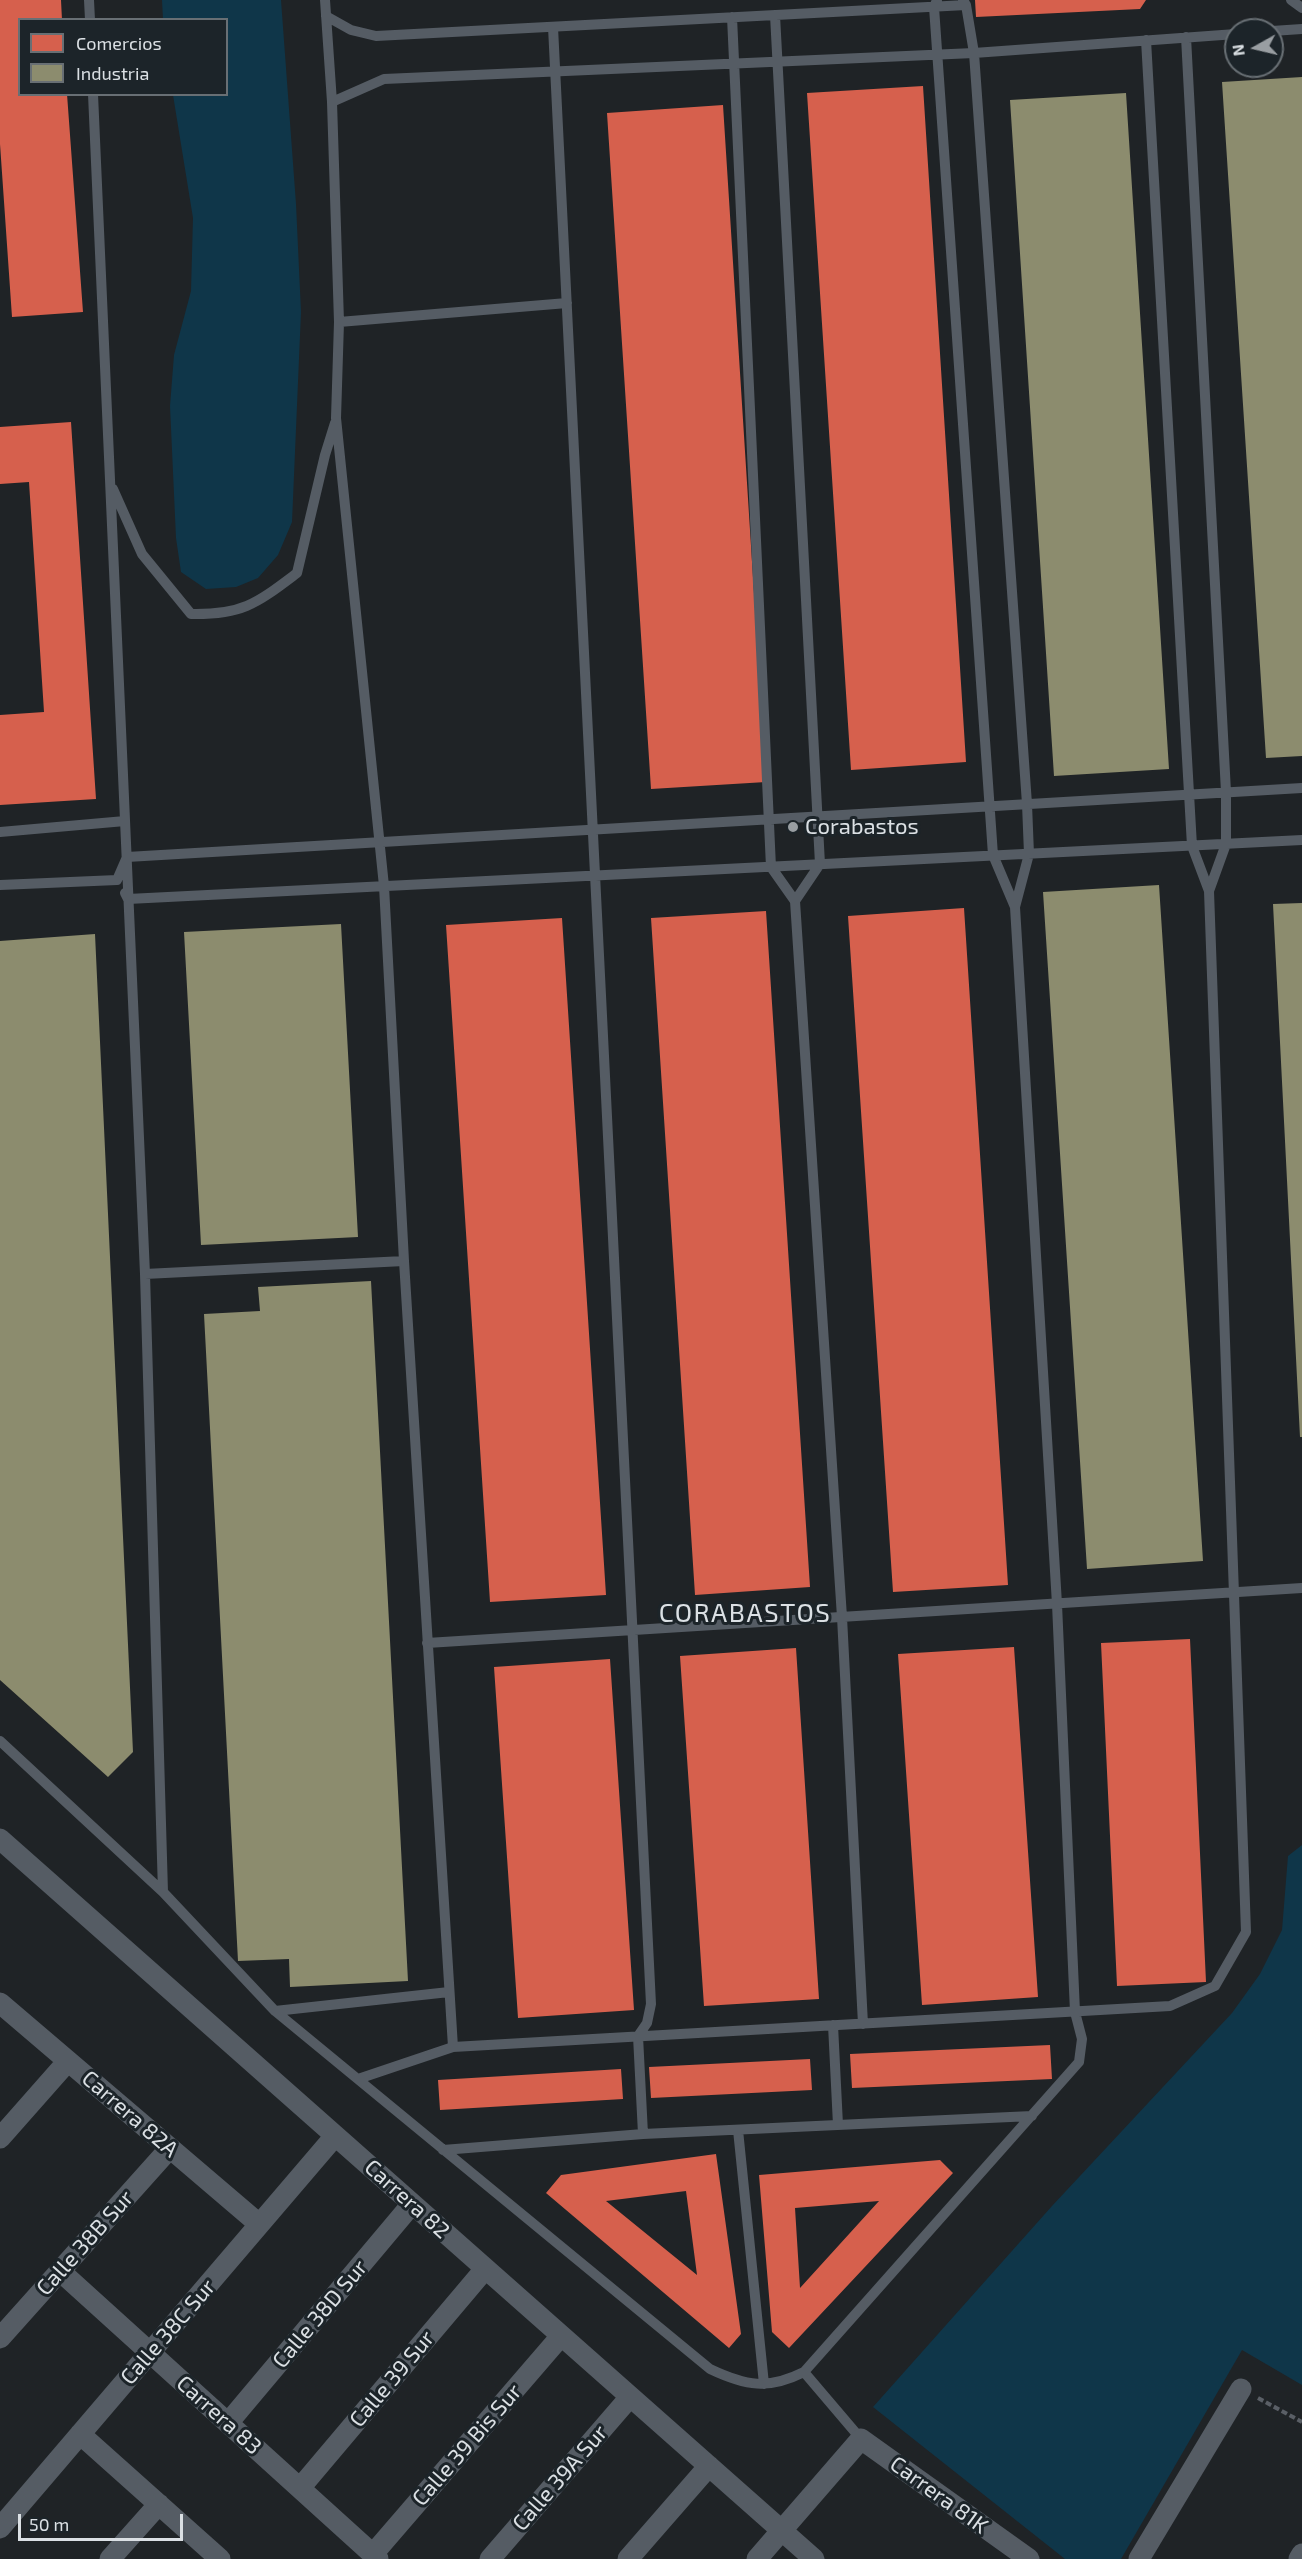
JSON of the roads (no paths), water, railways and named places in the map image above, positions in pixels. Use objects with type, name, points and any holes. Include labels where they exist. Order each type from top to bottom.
[{"type":"street","name":"Carrera 82","points":[[0,1839],[814,2559]]},
{"type":"street","name":"Carrera 82A","points":[[0,2003],[259,2224]]},
{"type":"street","points":[[0,2138],[68,2061]]},
{"type":"street","name":"Calle 38C Sur","points":[[0,2528],[335,2136]]},
{"type":"street","name":"Calle 38B Sur","points":[[0,2338],[170,2148]]},
{"type":"street","name":"Calle 38D Sur","points":[[228,2423],[412,2204]]},
{"type":"street","name":"Calle 39 Sur","points":[[300,2488],[485,2269]]},
{"type":"street","name":"Carrera 83","points":[[60,2271],[375,2557]]},
{"type":"street","name":"Calle 39 Bis Sur","points":[[375,2557],[561,2336]]},
{"type":"street","points":[[1139,2559],[1241,2389]]},
{"type":"street","name":"Calle 39A Sur","points":[[490,2559],[630,2397]]},
{"type":"street","points":[[80,2434],[220,2559]]},
{"type":"street","points":[[757,2559],[782,2531],[856,2435]]},
{"type":"street","name":"Carrera 81K","points":[[856,2435],[1029,2559]]},
{"type":"street","points":[[628,2559],[709,2466]]},
{"type":"street","points":[[110,2559],[159,2504]]},
{"type":"street","points":[[1299,2559],[1302,2554]]},
{"type":"lane","points":[[325,0],[332,102],[339,322],[336,418],[384,886],[404,1262],[453,2047]]},
{"type":"lane","points":[[1291,0],[1302,8]]},
{"type":"lane","points":[[90,18],[91,2]]},
{"type":"lane","points":[[0,1741],[164,1892],[275,2011],[710,2369],[736,2381],[764,2384],[787,2380],[804,2372],[1079,2062],[1082,2039],[1075,2012],[1057,1604],[1016,907],[1029,854],[1027,804],[974,53],[964,2],[776,15],[376,36],[351,30],[326,16]]},
{"type":"lane","points":[[935,3],[993,855],[1016,907]]},
{"type":"lane","points":[[776,15],[820,864],[795,901]]},
{"type":"lane","points":[[732,17],[771,867],[795,901],[842,1617],[863,2024]]},
{"type":"lane","points":[[553,27],[651,2004],[647,2023],[638,2036],[643,2134]]},
{"type":"lane","points":[[1284,30],[1302,29]]},
{"type":"lane","points":[[332,102],[384,79],[937,55],[1224,35]]},
{"type":"lane","points":[[1186,37],[1226,792],[1226,844],[1209,891]]},
{"type":"lane","points":[[358,2079],[453,2047],[1170,2006],[1215,1986],[1246,1932],[1209,891],[1192,846],[1146,40]]},
{"type":"lane","points":[[93,96],[145,1274],[164,1892]]},
{"type":"lane","points":[[339,322],[567,303]]},
{"type":"lane","points":[[110,483],[142,554],[191,614],[219,615],[246,608],[297,573],[336,418]]},
{"type":"lane","points":[[127,857],[1302,788]]},
{"type":"lane","points":[[0,832],[125,821]]},
{"type":"lane","points":[[128,898],[1302,840]]},
{"type":"lane","points":[[117,880],[127,857]]},
{"type":"lane","points":[[0,885],[117,880]]},
{"type":"lane","points":[[117,880],[128,898]]},
{"type":"lane","points":[[145,1274],[404,1262]]},
{"type":"lane","points":[[427,1643],[1302,1588]]},
{"type":"lane","points":[[275,2011],[449,1992]]},
{"type":"lane","points":[[833,2025],[837,2125]]},
{"type":"lane","points":[[443,2150],[643,2134],[1032,2116]]},
{"type":"lane","points":[[738,2130],[764,2384]]},
{"type":"lane","points":[[804,2372],[856,2435]]},
{"type":"place","name":"Corabastos","points":[[793,827]]},
{"type":"district","name":"CORABASTOS","points":[[745,1613]]}]
